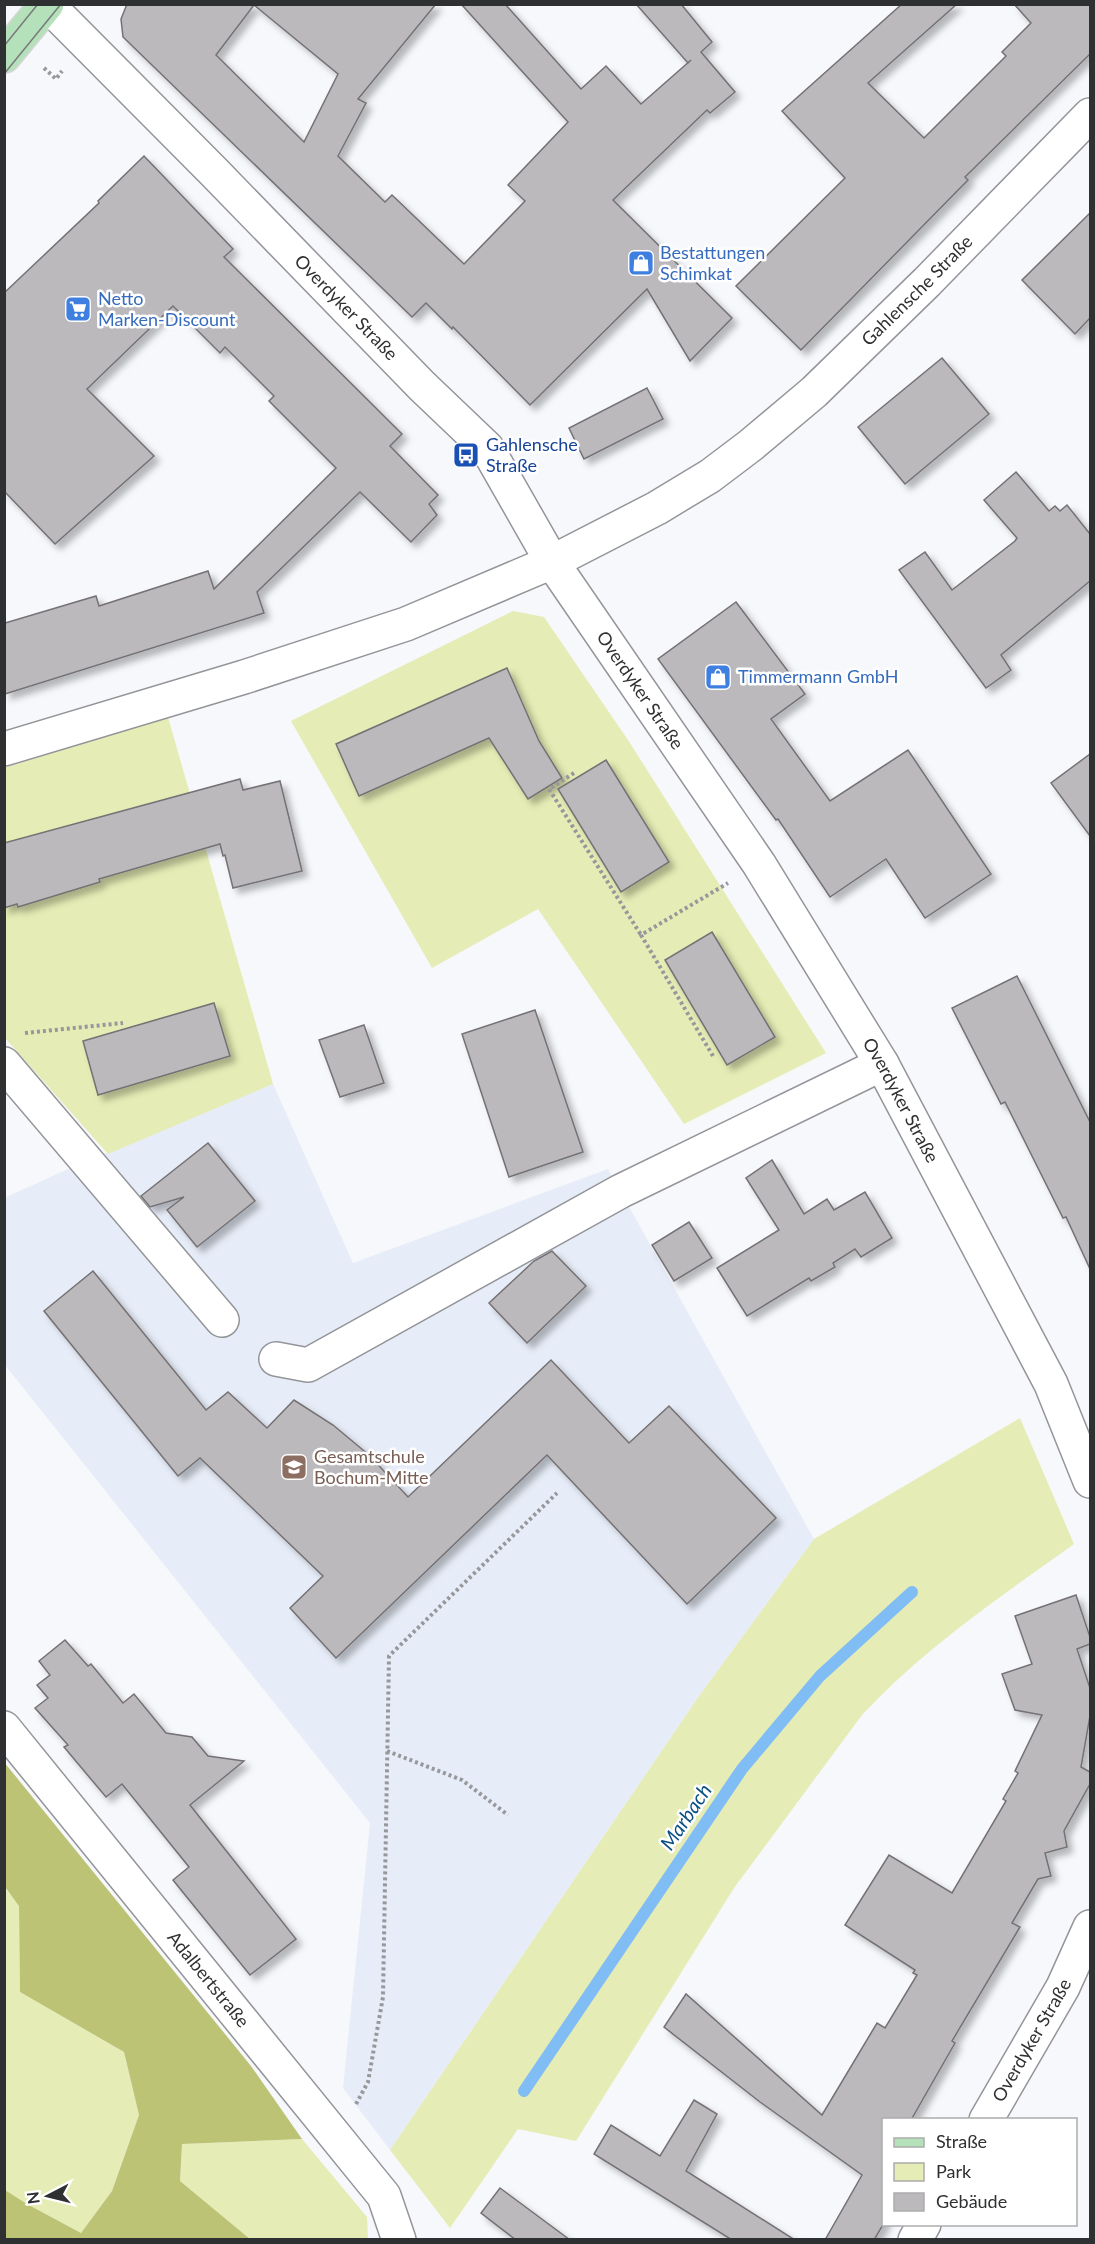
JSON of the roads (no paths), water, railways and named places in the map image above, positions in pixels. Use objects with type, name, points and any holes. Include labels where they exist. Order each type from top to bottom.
[{"type":"main road","points":[[4,56],[47,5]]},
{"type":"street","name":"Overdyker Straße","points":[[47,5],[214,172],[422,386],[486,448],[552,562],[759,864],[882,1064],[1051,1384],[1090,1481]]},
{"type":"street","name":"Gahlensche Straße","points":[[4,749],[244,677],[406,624],[552,562],[657,508],[710,476],[793,411],[919,290],[1090,115]]},
{"type":"street","points":[[4,1064],[222,1320]]},
{"type":"street","points":[[276,1359],[308,1365],[621,1191],[882,1064]]},
{"type":"street","name":"Adalbertstraße","points":[[4,1728],[384,2196],[399,2240]]},
{"type":"street","name":"Overdyker Straße","points":[[987,2118],[1063,1987],[1090,1927]]},
{"type":"street","points":[[915,2240],[923,2226]]},
{"type":"waterway","name":"Marbach","points":[[524,2091],[742,1769],[820,1676],[912,1592]]},
{"type":"tram line","points":[[4,46],[38,4]]},
{"type":"tram line","points":[[4,74],[61,4]]},
{"type":"place","name":"Bestattungen Schimkat","points":[[641,263]]},
{"type":"place","name":"Netto Marken-Discount","points":[[78,309]]},
{"type":"place","name":"Gahlensche Straße","points":[[466,455]]},
{"type":"place","name":"Timmermann GmbH","points":[[718,677]]},
{"type":"place","name":"Gesamtschule Bochum-Mitte","points":[[294,1467]]}]
